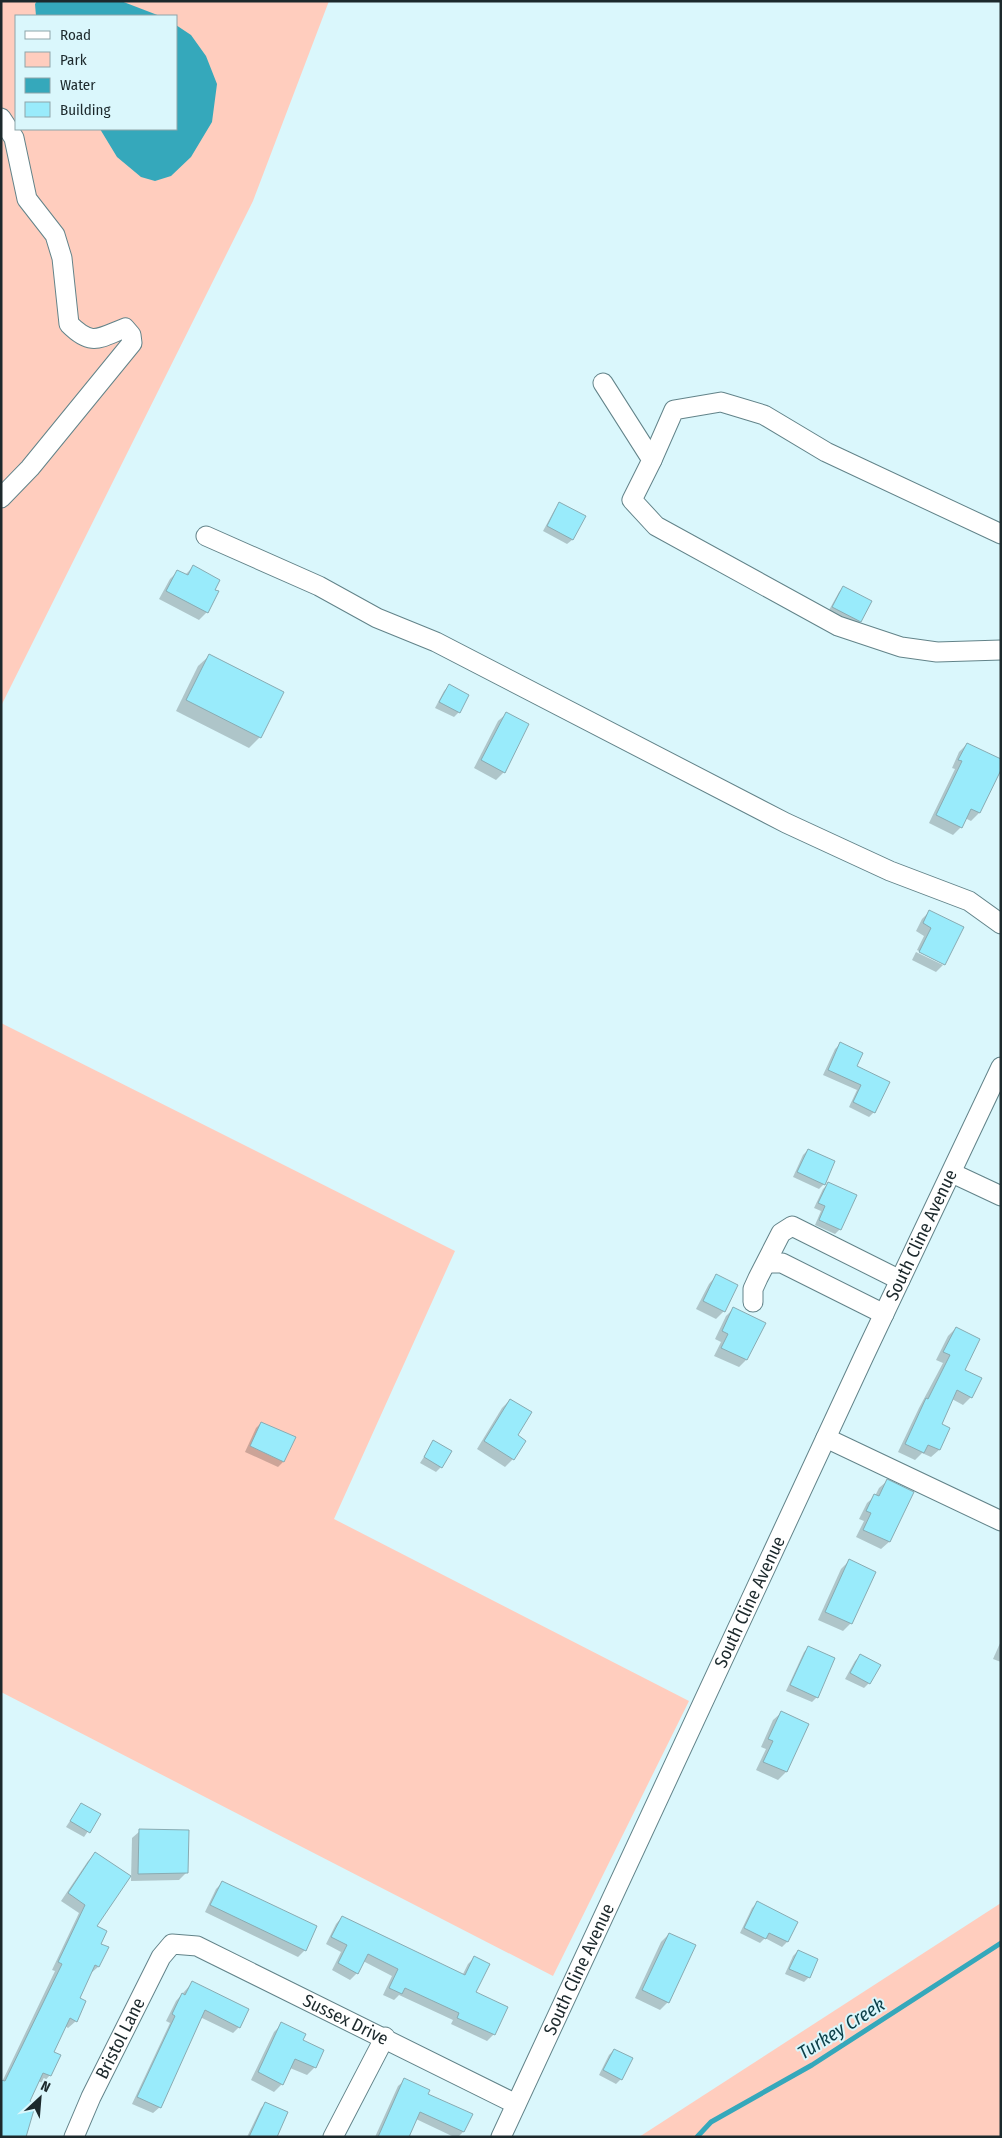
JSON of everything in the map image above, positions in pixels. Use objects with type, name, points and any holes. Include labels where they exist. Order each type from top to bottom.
[{"type":"street","points":[[1,118],[14,138],[27,198],[55,235],[62,258],[69,324],[80,335],[90,338],[105,338],[125,328],[131,335],[132,343],[30,468],[1,498]]},
{"type":"street","points":[[602,384],[652,460]]},
{"type":"street","points":[[1001,534],[826,452],[764,415],[721,402],[674,410],[632,500],[656,526],[838,626],[901,648],[937,652],[1001,650]]},
{"type":"street","points":[[206,536],[319,586],[377,618],[436,642],[786,823],[890,871],[969,901],[1001,924]]},
{"type":"street","name":"South Cline Avenue","points":[[501,2137],[1001,1067]]},
{"type":"street","points":[[952,1172],[1001,1196]]},
{"type":"street","points":[[753,1302],[753,1289],[781,1233],[792,1226],[900,1280]]},
{"type":"street","points":[[767,1263],[782,1263],[884,1314]]},
{"type":"street","points":[[826,1438],[1001,1521]]},
{"type":"street","name":"Sussex Drive","points":[[172,1944],[197,1946],[385,2037],[516,2104]]},
{"type":"street","name":"Bristol Lane","points":[[74,2137],[91,2097],[161,1957],[172,1944]]},
{"type":"street","points":[[333,2137],[385,2037]]},
{"type":"green space","points":[[1,1],[329,1],[253,201],[1,706]]},
{"type":"green space","points":[[1,1023],[455,1251],[334,1519],[689,1701],[553,1976],[1,1692]]},
{"type":"green space","points":[[1001,1903],[1001,2137],[639,2137]]},
{"type":"water","points":[[37,1],[121,1],[157,15],[36,15],[35,4]]},
{"type":"water","points":[[178,26],[191,35],[206,56],[217,84],[212,122],[191,157],[171,176],[155,181],[141,177],[117,157],[101,130],[178,130]]},
{"type":"building","points":[[559,502],[586,516],[573,540],[547,526]]},
{"type":"building","points":[[193,565],[220,580],[215,590],[219,591],[208,613],[166,591],[177,570],[188,575]]},
{"type":"building","points":[[843,586],[872,601],[861,622],[832,607]]},
{"type":"building","points":[[209,654],[284,692],[261,738],[186,700]]},
{"type":"building","points":[[449,684],[469,695],[460,713],[439,702]]},
{"type":"building","points":[[506,712],[529,724],[505,773],[481,760]]},
{"type":"building","points":[[967,743],[1001,759],[1001,770],[980,813],[971,809],[962,828],[936,815],[962,761],[958,760]]},
{"type":"building","points":[[929,910],[964,927],[945,965],[919,952],[931,928],[923,923]]},
{"type":"building","points":[[840,1042],[863,1053],[857,1066],[890,1082],[875,1113],[853,1102],[861,1085],[828,1070]]},
{"type":"building","points":[[808,1149],[835,1161],[825,1185],[797,1172]]},
{"type":"building","points":[[828,1182],[857,1195],[841,1230],[819,1220],[825,1206],[818,1203]]},
{"type":"building","points":[[716,1274],[738,1285],[725,1312],[703,1301]]},
{"type":"building","points":[[733,1307],[766,1323],[747,1360],[721,1348],[728,1334],[722,1331]]},
{"type":"building","points":[[956,1327],[980,1339],[965,1370],[982,1378],[972,1398],[957,1390],[942,1424],[950,1428],[940,1450],[928,1445],[924,1453],[905,1444],[926,1398],[928,1399],[950,1355],[943,1352]]},
{"type":"building","points":[[510,1399],[532,1412],[518,1435],[526,1441],[514,1460],[484,1441]]},
{"type":"building","points":[[261,1422],[296,1437],[284,1462],[250,1446]]},
{"type":"building","points":[[433,1440],[452,1451],[442,1468],[424,1457]]},
{"type":"building","points":[[887,1479],[914,1492],[890,1542],[863,1530],[871,1513],[866,1511],[874,1494],[879,1496]]},
{"type":"building","points":[[849,1559],[876,1572],[852,1624],[825,1612]]},
{"type":"building","points":[[808,1646],[835,1658],[818,1698],[790,1685]]},
{"type":"building","points":[[860,1654],[881,1665],[870,1684],[850,1673]]},
{"type":"building","points":[[781,1711],[809,1724],[787,1772],[763,1762],[773,1741],[768,1739]]},
{"type":"building","points":[[81,1803],[101,1814],[90,1833],[70,1821]]},
{"type":"building","points":[[139,1829],[189,1830],[188,1873],[138,1874]]},
{"type":"building","points":[[95,1852],[131,1876],[97,1926],[107,1931],[101,1944],[109,1947],[99,1967],[95,1965],[80,1998],[86,2001],[77,2022],[70,2018],[54,2052],[61,2055],[51,2076],[43,2073],[30,2101],[36,2103],[26,2137],[1,2137],[1,2080],[5,2081],[62,1964],[58,1962],[85,1905],[68,1893]]},
{"type":"building","points":[[222,1881],[317,1926],[306,1951],[210,1905]]},
{"type":"building","points":[[757,1901],[798,1922],[788,1942],[769,1933],[766,1939],[744,1928]]},
{"type":"building","points":[[342,1916],[465,1975],[474,1956],[490,1964],[476,1992],[508,2007],[495,2035],[457,2018],[459,2013],[405,1988],[402,1994],[389,1988],[398,1969],[368,1954],[358,1974],[338,1963],[347,1945],[331,1937]]},
{"type":"building","points":[[669,1933],[696,1945],[669,2003],[642,1990]]},
{"type":"building","points":[[798,1950],[818,1959],[810,1978],[789,1969]]},
{"type":"building","points":[[192,1981],[249,2009],[240,2028],[205,2010],[161,2108],[137,2097],[175,2016],[172,2014],[182,1993],[185,1995]]},
{"type":"building","points":[[281,2022],[306,2034],[303,2040],[324,2050],[316,2068],[295,2059],[283,2085],[258,2072]]},
{"type":"building","points":[[614,2049],[633,2058],[622,2080],[603,2070]]},
{"type":"building","points":[[404,2078],[430,2090],[428,2094],[473,2114],[464,2132],[420,2112],[409,2137],[378,2137]]},
{"type":"building","points":[[265,2102],[288,2112],[277,2137],[249,2137]]},
{"type":"waterway","name":"Turkey Creek","points":[[697,2137],[711,2122],[812,2065],[1001,1943]]}]
